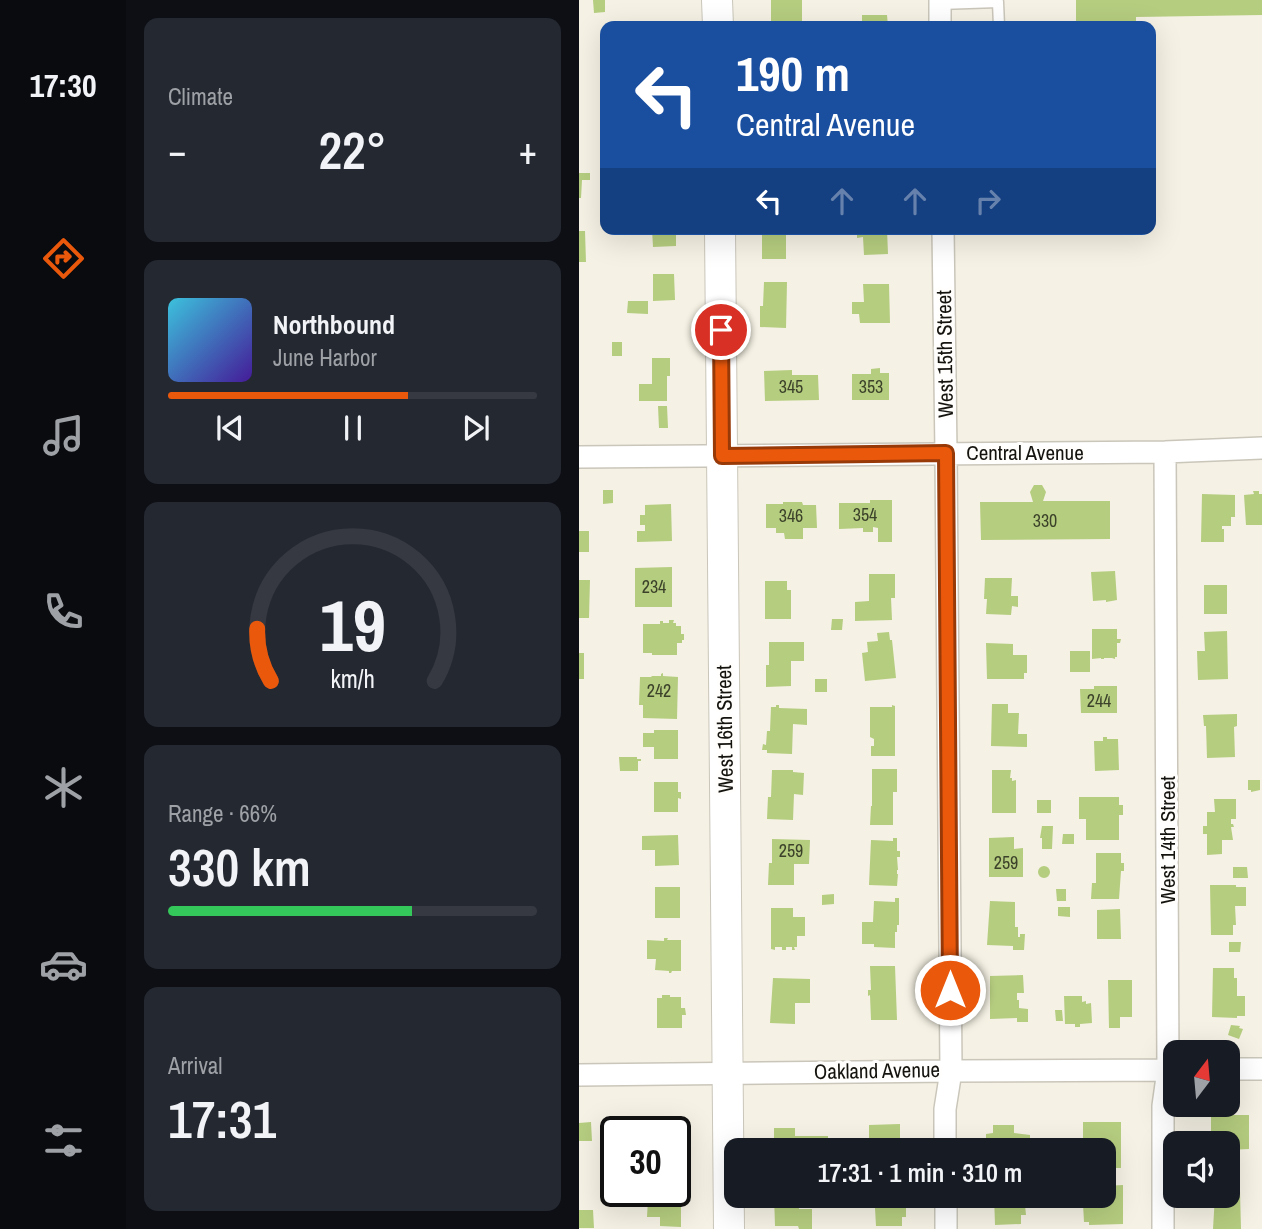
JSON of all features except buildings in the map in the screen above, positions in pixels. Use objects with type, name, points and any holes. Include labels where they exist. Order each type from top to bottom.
[{"type":"street","points":[[717,0],[718,21]]},
{"type":"street","points":[[940,2],[940,21]]},
{"type":"street","name":"West 16th Street","points":[[720,235],[729,1229]]},
{"type":"street","name":"West 15th Street","points":[[943,235],[951,1070],[945,1109],[945,1138]]},
{"type":"street","name":"Central Avenue","points":[[579,457],[1262,449]]},
{"type":"street","name":"West 14th Street","points":[[1165,452],[1172,1040]]},
{"type":"street","points":[[1241,1069],[1262,1069]]},
{"type":"street","name":"Oakland Avenue","points":[[579,1075],[1163,1070]]},
{"type":"street","name":"West 14th Street","points":[[1163,1117],[1163,1229]]},
{"type":"street","points":[[946,1208],[946,1229]]},
{"type":"lane","points":[[940,2],[998,2],[999,21]]},
{"type":"route","points":[[721,330],[722,456],[946,453],[950,990]]}]
